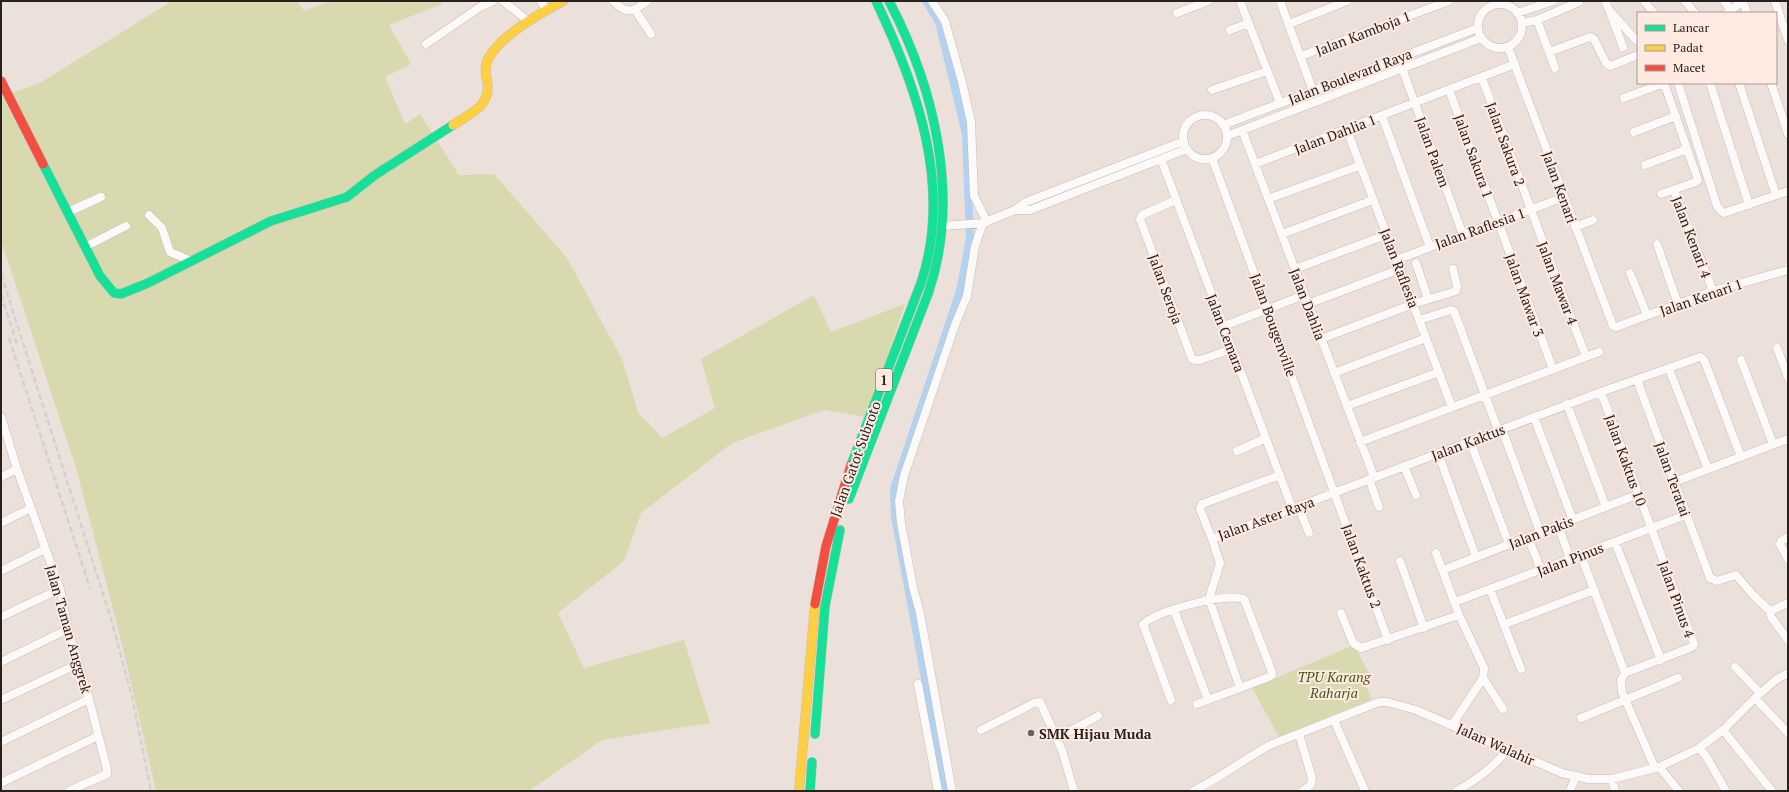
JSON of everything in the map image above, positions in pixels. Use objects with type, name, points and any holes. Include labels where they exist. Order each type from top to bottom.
[{"type":"main road","points":[[1,81],[85,247],[107,287],[114,293],[119,294],[148,283],[271,221],[347,197],[375,175],[480,108],[487,101],[489,96],[486,71],[488,59],[497,48],[528,21],[563,1]]},
{"type":"main road","name":"Jalan Gatot Subroto","points":[[807,766],[814,605],[825,548],[840,495],[858,444],[900,344],[929,251],[932,224],[931,179],[925,125],[918,98],[903,58],[876,1]]},
{"type":"main road","name":"Jalan Gatot Subroto","points":[[807,766],[814,746],[825,606],[836,544],[851,491],[903,362],[933,281],[943,226],[942,184],[935,124],[926,88],[914,52],[889,1]]},
{"type":"main road","name":"1","points":[[799,791],[807,766]]},
{"type":"main road","name":"1","points":[[807,766],[810,791]]},
{"type":"street","points":[[426,44],[480,7],[492,1]]},
{"type":"street","points":[[503,1],[528,21]]},
{"type":"street","points":[[541,1],[546,10]]},
{"type":"street","points":[[613,1],[624,10],[635,10],[646,1]]},
{"type":"street","points":[[932,1],[944,21],[962,82],[971,122],[974,196],[982,223],[975,246],[967,296],[955,325],[904,476],[900,501],[901,523],[906,551],[920,613],[952,791]]},
{"type":"street","points":[[1176,13],[1208,1]]},
{"type":"street","points":[[1240,1],[1280,104]]},
{"type":"street","points":[[1280,1],[1313,91]]},
{"type":"street","points":[[1289,24],[1347,1]]},
{"type":"street","name":"Jalan Kamboja 1","points":[[1301,56],[1449,1]]},
{"type":"street","points":[[1517,13],[1553,1]]},
{"type":"street","points":[[1605,1],[1624,47]]},
{"type":"street","points":[[1644,1],[1653,12]]},
{"type":"street","points":[[1685,1],[1694,12]]},
{"type":"street","points":[[1724,1],[1729,11],[1743,1],[1747,12]]},
{"type":"street","points":[[1775,1],[1788,40]]},
{"type":"street","points":[[1522,23],[1537,20],[1579,2]]},
{"type":"street","points":[[1491,3],[1502,4],[1510,7],[1517,13],[1522,23],[1521,33],[1516,42],[1508,47],[1498,49],[1488,45],[1481,38],[1478,28],[1479,18],[1491,3]]},
{"type":"street","points":[[635,10],[651,34]]},
{"type":"street","points":[[1609,10],[1636,40]]},
{"type":"street","points":[[1537,20],[1555,68]]},
{"type":"street","points":[[1230,30],[1249,23]]},
{"type":"street","name":"Jalan Boulevard Raya","points":[[1223,125],[1478,28]]},
{"type":"street","points":[[1549,52],[1592,37],[1606,63],[1610,66],[1637,55]]},
{"type":"street","name":"Jalan Boulevard Raya","points":[[1227,136],[1481,38]]},
{"type":"street","name":"Jalan Kenari","points":[[1508,47],[1614,326]]},
{"type":"street","name":"Jalan Dahlia 1","points":[[1255,164],[1415,104],[1515,64]]},
{"type":"street","name":"Jalan Palem","points":[[1402,68],[1464,235]]},
{"type":"street","points":[[1212,90],[1267,71]]},
{"type":"street","name":"Jalan Sakura 2","points":[[1482,78],[1531,210]]},
{"type":"street","points":[[1624,98],[1661,84]]},
{"type":"street","name":"Jalan Kenari 4","points":[[1664,84],[1698,180],[1674,190],[1713,291]]},
{"type":"street","points":[[1678,84],[1717,206],[1721,211],[1724,213],[1788,191]]},
{"type":"street","points":[[1710,84],[1749,205]]},
{"type":"street","points":[[1739,84],[1776,195]]},
{"type":"street","points":[[1771,84],[1788,134]]},
{"type":"street","name":"Jalan Sakura 1","points":[[1449,90],[1498,222]]},
{"type":"street","points":[[1207,115],[1216,118],[1223,125],[1227,136],[1226,145],[1220,153],[1212,158],[1202,159],[1193,156],[1185,145],[1184,131],[1189,123],[1197,117],[1207,115]]},
{"type":"street","points":[[1382,116],[1430,247]]},
{"type":"street","points":[[1634,132],[1676,116]]},
{"type":"street","name":"Jalan Dahlia","points":[[1242,130],[1347,406],[1360,442],[1379,507]]},
{"type":"street","name":"Jalan Raflesia","points":[[1347,130],[1452,407]]},
{"type":"street","points":[[943,226],[982,223],[1015,210],[1026,202],[1185,145]]},
{"type":"street","points":[[1015,210],[1030,210],[1160,159],[1185,145]]},
{"type":"street","points":[[1645,165],[1687,149]]},
{"type":"street","name":"Jalan Bougenville","points":[[1212,158],[1335,493]]},
{"type":"street","name":"Jalan Cemara","points":[[1160,159],[1280,475],[1309,532]]},
{"type":"street","points":[[1268,199],[1356,167]]},
{"type":"street","points":[[1661,194],[1674,190]]},
{"type":"street","points":[[68,212],[101,197]]},
{"type":"street","name":"Jalan Raflesia 1","points":[[1396,260],[1564,197]]},
{"type":"street","name":"Jalan Seroja","points":[[1176,200],[1142,214],[1140,219],[1192,359],[1200,360],[1232,349]]},
{"type":"street","points":[[1282,234],[1370,201]]},
{"type":"street","name":"Jalan Mawar 4","points":[[1531,210],[1586,357]]},
{"type":"street","points":[[149,215],[162,228],[170,252],[192,261]]},
{"type":"street","points":[[1575,226],[1593,220]]},
{"type":"street","name":"Jalan Mawar 3","points":[[1498,222],[1553,369]]},
{"type":"street","points":[[85,247],[126,226]]},
{"type":"street","points":[[1295,269],[1383,236]]},
{"type":"street","points":[[1657,244],[1678,304]]},
{"type":"street","points":[[1416,263],[1428,299]]},
{"type":"street","points":[[1308,304],[1400,269]]},
{"type":"street","points":[[1321,339],[1413,304],[1456,290],[1457,286],[1453,269]]},
{"type":"street","name":"Jalan Kenari 1","points":[[1614,326],[1647,316],[1713,291],[1788,270]]},
{"type":"street","points":[[1630,273],[1647,316]]},
{"type":"street","points":[[1224,326],[1304,295]]},
{"type":"street","points":[[1420,320],[1451,310],[1454,311],[1540,532]]},
{"type":"street","points":[[1334,373],[1426,338]]},
{"type":"street","points":[[1777,348],[1788,376]]},
{"type":"street","points":[[1360,442],[1600,352]]},
{"type":"street","name":"Jalan Kaktus","points":[[1335,493],[1567,404],[1700,357],[1704,360],[1741,457]]},
{"type":"street","points":[[1741,360],[1773,444]]},
{"type":"street","points":[[1669,369],[1708,469]]},
{"type":"street","points":[[1347,406],[1439,372]]},
{"type":"street","name":"Jalan Teratai","points":[[1636,380],[1710,578],[1717,581],[1736,575],[1753,595],[1770,611]]},
{"type":"street","name":"Jalan Kaktus 10","points":[[1600,392],[1651,528]]},
{"type":"street","points":[[1567,404],[1606,507]]},
{"type":"street","name":"Jalan Taman Anggrek","points":[[1,417],[3,431],[60,589],[68,629],[89,699],[107,774],[69,791]]},
{"type":"street","points":[[1534,417],[1573,520]]},
{"type":"street","points":[[1237,451],[1266,438]]},
{"type":"street","points":[[1674,482],[1773,444],[1788,440]]},
{"type":"street","points":[[1470,441],[1509,544]]},
{"type":"street","points":[[1438,453],[1476,557]]},
{"type":"street","points":[[1404,466],[1416,495]]},
{"type":"street","points":[[1,477],[17,469]]},
{"type":"street","points":[[1212,538],[1200,509],[1202,504],[1280,475]]},
{"type":"street","name":"Jalan Aster Raya","points":[[1210,599],[1220,563],[1212,538],[1335,493]]},
{"type":"street","name":"Jalan Kaktus 2","points":[[1335,493],[1388,640]]},
{"type":"street","name":"Jalan Pakis","points":[[1443,570],[1639,494]]},
{"type":"street","points":[[1,523],[31,508]]},
{"type":"street","name":"Jalan Pinus","points":[[1455,602],[1686,515]]},
{"type":"street","points":[[1558,525],[1570,559]]},
{"type":"street","name":"Jalan Pinus 4","points":[[1625,673],[1692,647],[1694,644],[1651,528]]},
{"type":"street","points":[[1528,537],[1541,570]]},
{"type":"street","points":[[1788,537],[1781,541],[1780,544],[1788,559]]},
{"type":"street","points":[[1615,542],[1661,660]]},
{"type":"street","points":[[1,571],[45,550]]},
{"type":"street","points":[[1436,553],[1459,615],[1484,668],[1483,678],[1452,725]]},
{"type":"street","points":[[1581,555],[1625,673],[1620,685],[1624,699],[1657,768],[1679,791]]},
{"type":"street","points":[[1400,561],[1424,628]]},
{"type":"street","points":[[1,617],[60,589]]},
{"type":"street","points":[[1490,589],[1505,624],[1521,669]]},
{"type":"street","points":[[1505,624],[1594,590]]},
{"type":"street","points":[[1210,599],[1240,688]]},
{"type":"street","points":[[1171,700],[1143,626],[1144,623],[1174,610],[1210,599],[1244,599],[1272,675],[1197,704]]},
{"type":"street","points":[[1788,603],[1770,611],[1771,617],[1788,640]]},
{"type":"street","points":[[1174,610],[1208,700]]},
{"type":"street","points":[[1341,613],[1353,643],[1362,648],[1459,615]]},
{"type":"street","points":[[1,662],[68,629]]},
{"type":"street","points":[[1,700],[78,664]]},
{"type":"street","points":[[1736,667],[1788,733]]},
{"type":"street","name":"Jalan Walahir","points":[[1193,791],[1211,782],[1253,754],[1270,745],[1379,702],[1387,702],[1416,710],[1562,773],[1588,779],[1612,779],[1657,768],[1699,748],[1723,730],[1757,695],[1777,679],[1788,673]]},
{"type":"street","points":[[1483,678],[1503,709]]},
{"type":"street","points":[[1581,718],[1678,678]]},
{"type":"street","points":[[918,684],[938,791]]},
{"type":"street","points":[[1,742],[89,699]]},
{"type":"street","points":[[981,730],[1038,702],[1043,707],[1062,750],[1074,791]]},
{"type":"street","points":[[1057,738],[1098,716]]},
{"type":"street","points":[[1334,720],[1365,791]]},
{"type":"street","points":[[1723,730],[1772,791]]},
{"type":"street","points":[[1299,734],[1312,778],[1311,785],[1302,791]]},
{"type":"street","points":[[1,782],[98,736]]},
{"type":"street","points":[[1699,748],[1706,756],[1726,791]]},
{"type":"street","points":[[1457,791],[1469,789],[1508,749]]},
{"type":"street","points":[[1570,791],[1576,776]]},
{"type":"street","points":[[1612,779],[1615,791]]},
{"type":"green space","points":[[172,1],[297,1],[304,11],[331,1],[440,1],[442,4],[389,25],[411,64],[385,77],[405,124],[420,114],[459,175],[494,174],[567,258],[622,359],[638,412],[662,438],[715,408],[701,359],[814,295],[831,332],[905,304],[867,417],[824,410],[732,443],[641,513],[624,561],[558,613],[584,668],[684,640],[710,723],[602,740],[529,791],[156,791],[120,636],[77,471],[1,240],[1,97],[40,83]]},
{"type":"green space","name":"TPU Karang Raharja","points":[[1354,645],[1370,675],[1363,679],[1372,699],[1279,737],[1252,688]]},
{"type":"waterway","points":[[926,1],[939,22],[966,134],[970,239],[960,291],[894,489],[895,517],[946,791]]},
{"type":"railway","points":[[1,274],[112,622],[133,701],[151,791]]},
{"type":"railway","points":[[1,295],[17,344]]},
{"type":"railway","points":[[9,338],[90,588]]},
{"type":"traffic: fast","points":[[851,465],[921,283],[930,247],[933,211],[932,174],[926,138],[917,103],[905,68],[876,1]]},
{"type":"traffic: fast","points":[[849,499],[928,294],[938,257],[942,220],[942,182],[938,144],[930,107],[919,70],[889,1]]},
{"type":"traffic: fast","points":[[43,164],[100,276],[114,293],[121,294],[148,283],[271,221],[347,197],[375,175],[453,125]]},
{"type":"traffic: fast","points":[[815,734],[825,606],[840,530]]},
{"type":"traffic: fast","points":[[810,791],[812,762]]},
{"type":"traffic: slow","points":[[453,125],[479,108],[483,102],[488,89],[486,64],[494,50],[521,26],[563,1]]},
{"type":"traffic: slow","points":[[799,791],[815,604]]},
{"type":"traffic: jam","points":[[1,81],[43,164]]},
{"type":"traffic: jam","points":[[815,604],[826,546],[851,465]]},
{"type":"place","name":"SMK Hijau Muda","points":[[1031,733]]}]
